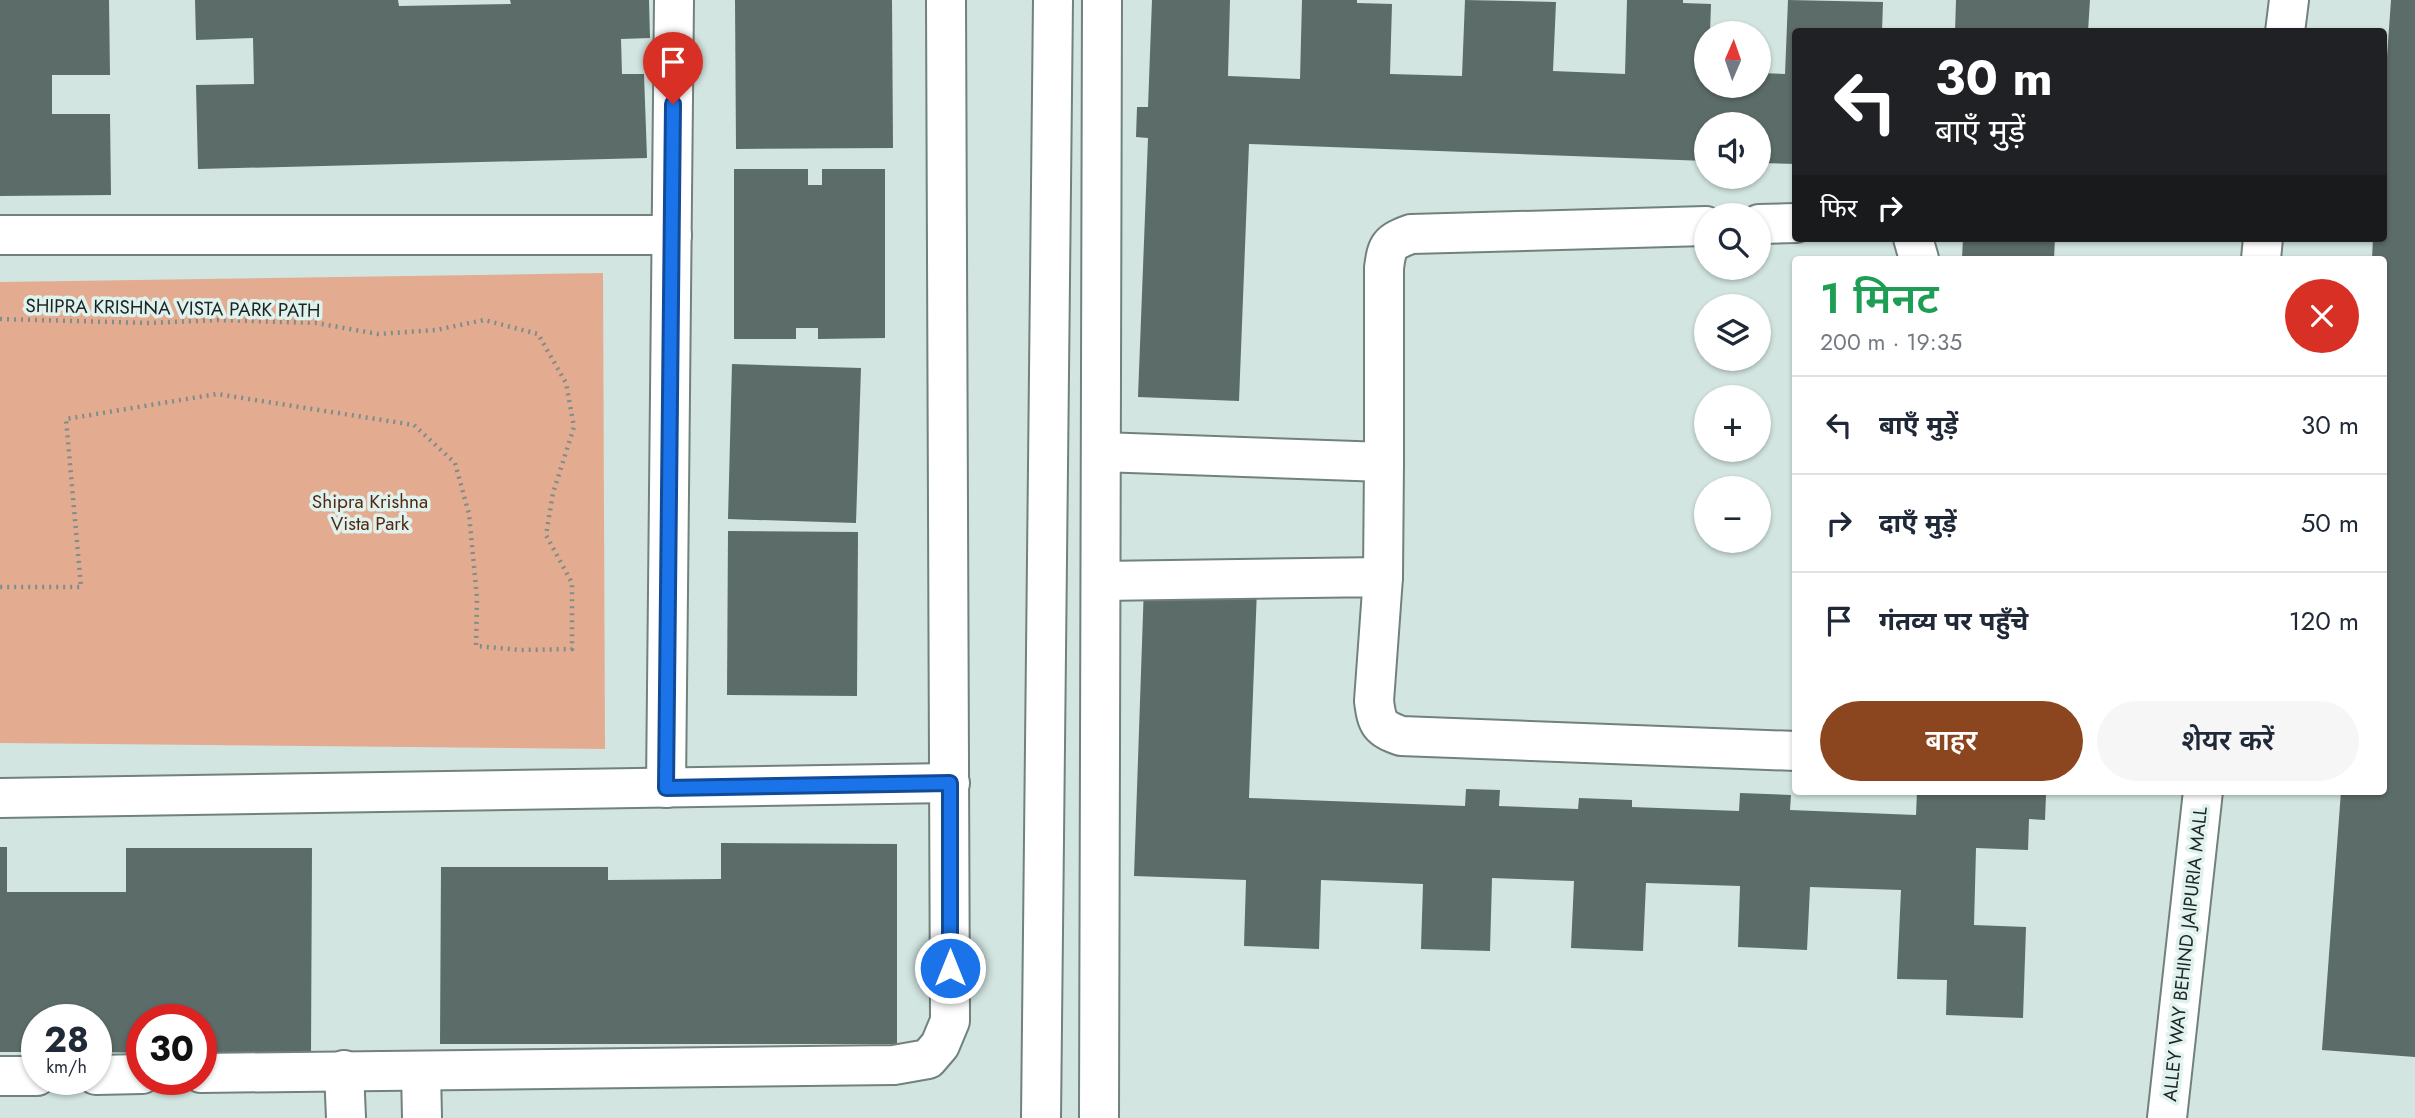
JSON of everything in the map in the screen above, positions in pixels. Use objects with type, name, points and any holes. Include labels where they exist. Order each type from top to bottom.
[{"type":"street","points":[[666,788],[674,0]]},
{"type":"street","points":[[217,1073],[894,1065],[928,1059],[940,1045],[950,1021],[946,0]]},
{"type":"street","points":[[1041,1118],[1053,0]]},
{"type":"street","points":[[1099,1118],[1102,0]]},
{"type":"street","points":[[2286,28],[2289,0]]},
{"type":"street","points":[[1771,224],[1792,223]]},
{"type":"street","points":[[1694,226],[1411,234],[1393,240],[1386,252],[1384,268],[1383,577],[1374,701],[1377,719],[1385,730],[1401,736],[1792,751]]},
{"type":"street","points":[[0,235],[672,235]]},
{"type":"street","points":[[1101,452],[1384,461]]},
{"type":"street","points":[[1101,581],[1383,577]]},
{"type":"street","points":[[0,799],[950,783]]},
{"type":"street","name":"ALLEY WAY BEHIND JAIPURIA MALL","points":[[2167,1118],[2203,795]]},
{"type":"street","points":[[344,1070],[346,1118]]},
{"type":"street","points":[[421,1071],[422,1118]]},
{"type":"street","points":[[0,1076],[21,1076]]},
{"type":"path","name":"SHIPRA KRISHNA VISTA PARK PATH","points":[[0,319],[147,323],[219,320],[316,323],[378,334],[436,330],[484,320],[538,334],[566,383],[574,428],[554,493],[546,535],[572,583],[572,649],[521,650],[476,646],[477,598],[470,526],[455,463],[414,425],[217,394],[66,419],[80,587],[0,587]]},
{"type":"green space","name":"Shipra Krishna Vista Park","points":[[603,273],[605,749],[0,743],[0,282]]},
{"type":"building","points":[[0,0],[109,0],[110,75],[52,75],[52,114],[110,114],[111,195],[0,196]]},
{"type":"building","points":[[195,0],[398,0],[399,6],[511,4],[510,0],[649,0],[650,38],[621,39],[622,74],[644,74],[647,158],[198,169],[196,85],[254,84],[253,38],[196,40]]},
{"type":"building","points":[[735,0],[892,0],[893,148],[736,149]]},
{"type":"building","points":[[1152,0],[1230,0],[1228,76],[1300,79],[1302,0],[1357,0],[1357,3],[1392,4],[1390,74],[1462,76],[1465,0],[1556,2],[1553,71],[1625,74],[1627,0],[1683,0],[1683,3],[1711,4],[1710,21],[1694,21],[1694,98],[1771,98],[1771,73],[1785,74],[1788,0],[1883,2],[1882,28],[1792,28],[1792,164],[1771,163],[1771,112],[1694,112],[1694,161],[1249,144],[1239,401],[1138,397],[1148,138],[1136,137],[1137,107],[1148,107]]},
{"type":"building","points":[[1956,0],[2090,0],[2088,28],[1955,28]]},
{"type":"building","points":[[2391,0],[2415,0],[2415,1057],[2322,1050],[2341,795],[2387,795],[2387,256],[2372,256],[2373,242],[2387,242],[2387,57]]},
{"type":"building","points":[[734,169],[808,169],[808,185],[822,185],[822,169],[885,169],[885,338],[818,339],[818,328],[796,328],[796,339],[734,339]]},
{"type":"building","points":[[1963,242],[2055,242],[2054,256],[1962,256]]},
{"type":"building","points":[[732,364],[861,368],[856,523],[728,519]]},
{"type":"building","points":[[728,531],[858,532],[857,696],[727,695]]},
{"type":"building","points":[[1144,585],[1257,589],[1249,798],[1465,806],[1466,789],[1500,790],[1499,806],[1578,809],[1579,798],[1632,800],[1632,807],[1739,811],[1740,793],[1791,795],[1790,810],[1916,815],[1917,795],[2046,795],[2045,820],[2029,819],[2028,850],[1976,848],[1974,925],[2026,927],[2023,1018],[1946,1015],[1947,980],[1897,979],[1901,890],[1810,887],[1807,950],[1738,947],[1740,886],[1646,883],[1643,951],[1571,948],[1574,881],[1492,878],[1490,951],[1421,949],[1423,884],[1321,880],[1319,949],[1244,946],[1246,880],[1134,876]]},
{"type":"building","points":[[721,843],[897,844],[897,1044],[440,1044],[441,867],[608,867],[608,880],[721,879]]},
{"type":"building","points":[[0,847],[7,847],[7,892],[126,892],[126,848],[312,848],[311,1054],[217,1053],[217,1004],[126,1004],[126,1053],[112,1052],[112,1004],[21,1004],[21,1052],[0,1052]]},
{"type":"route","points":[[673,104],[666,788],[950,783],[950,968]]}]
